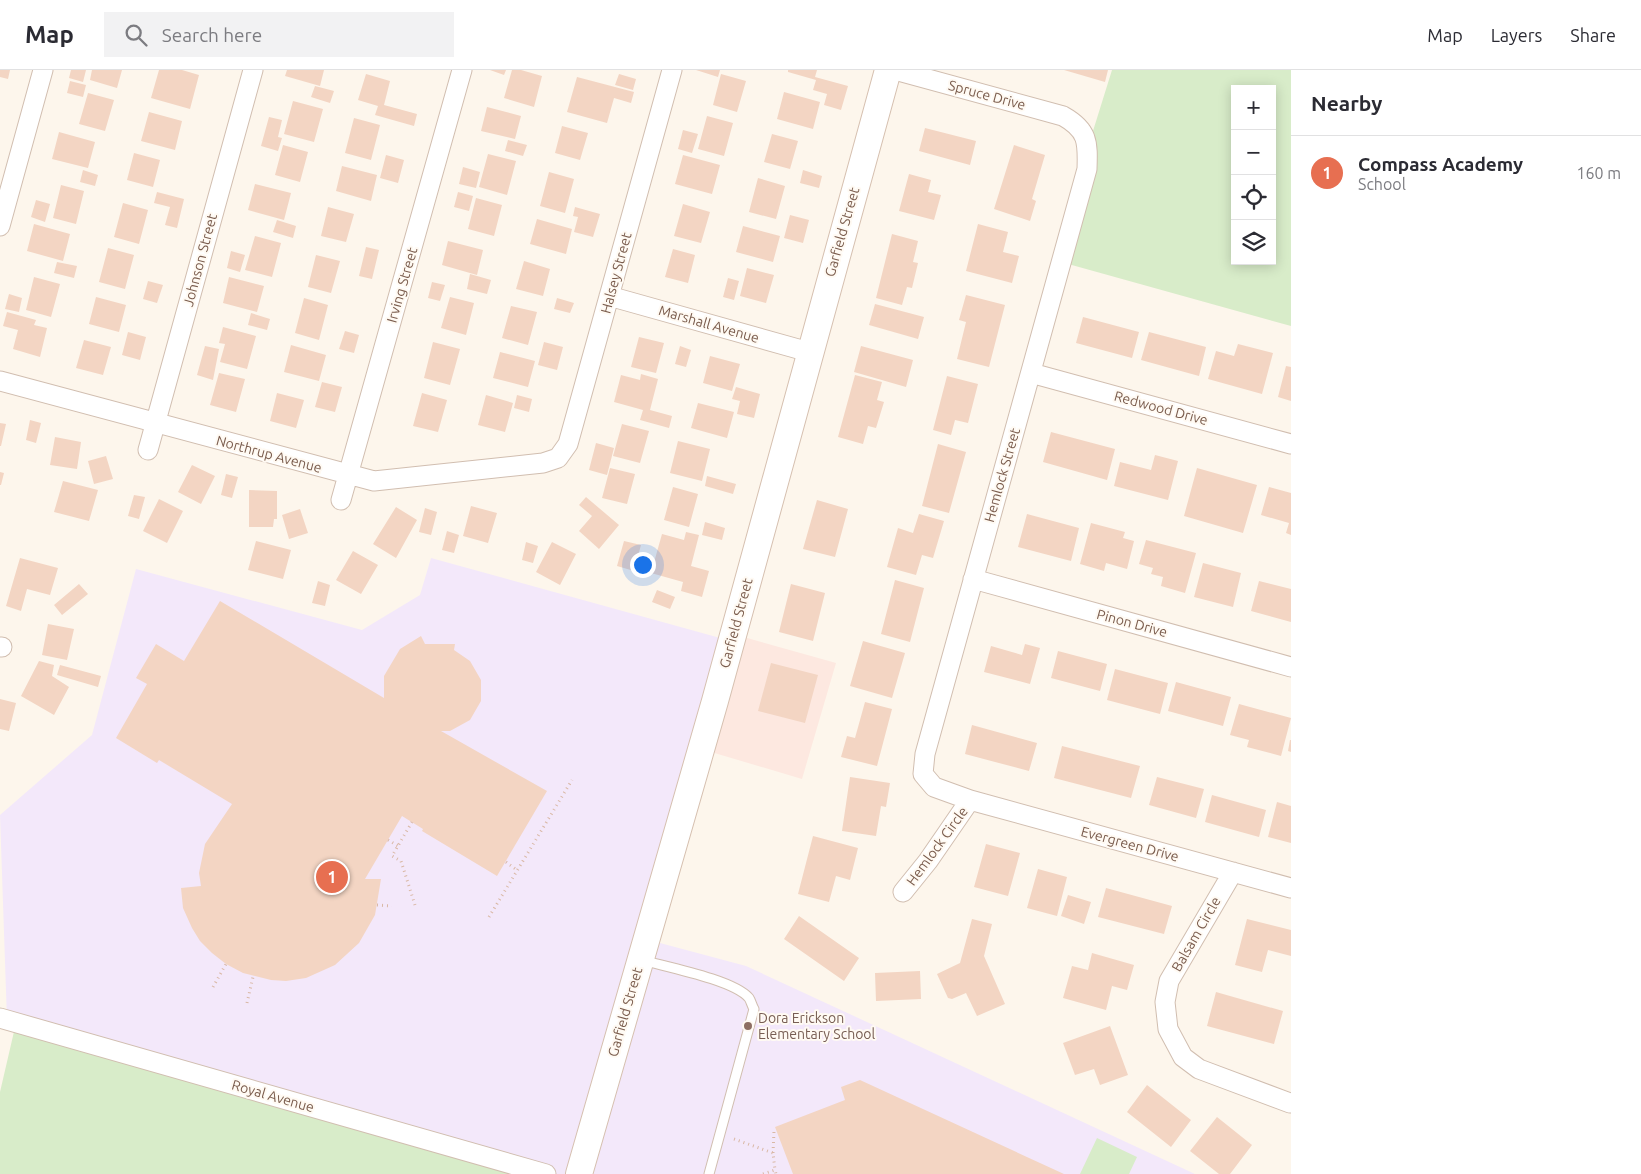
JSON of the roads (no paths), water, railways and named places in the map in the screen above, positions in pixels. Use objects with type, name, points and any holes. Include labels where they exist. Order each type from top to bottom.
[{"type":"street","points":[[0,226],[42,70]]},
{"type":"street","name":"Johnson Street","points":[[148,450],[253,70]]},
{"type":"street","name":"Irving Street","points":[[342,500],[462,70]]},
{"type":"street","name":"Halsey Street","points":[[543,463],[558,458],[568,444],[672,70]]},
{"type":"street","name":"Garfield Street","points":[[579,1174],[715,701],[809,352],[888,70]]},
{"type":"street","name":"Spruce Drive","points":[[895,70],[1063,116],[1077,124]]},
{"type":"street","name":"Hemlock Street","points":[[970,800],[934,787],[923,774],[925,754],[1087,169],[1088,147],[1085,134],[1077,124]]},
{"type":"street","name":"Marshall Avenue","points":[[610,296],[809,352]]},
{"type":"street","name":"Redwood Drive","points":[[1030,372],[1291,444]]},
{"type":"street","name":"Northrup Avenue","points":[[0,381],[155,424],[374,481],[543,463]]},
{"type":"street","name":"Pinon Drive","points":[[973,579],[1291,667]]},
{"type":"street","name":"Evergreen Drive","points":[[970,800],[1291,888]]},
{"type":"street","name":"Hemlock Circle","points":[[903,892],[928,861],[970,800]]},
{"type":"street","name":"Balsam Circle","points":[[1233,872],[1169,981],[1165,1002],[1168,1028],[1182,1057],[1198,1069],[1290,1104]]},
{"type":"street","name":"Royal Avenue","points":[[0,1018],[546,1174]]},
{"type":"lane","points":[[639,960],[710,978],[741,991],[750,999],[754,1009],[709,1174]]},
{"type":"place","name":"Compass Academy","points":[[332,877]]},
{"type":"place","name":"Dora Erickson Elementary School","points":[[748,1026]]}]
